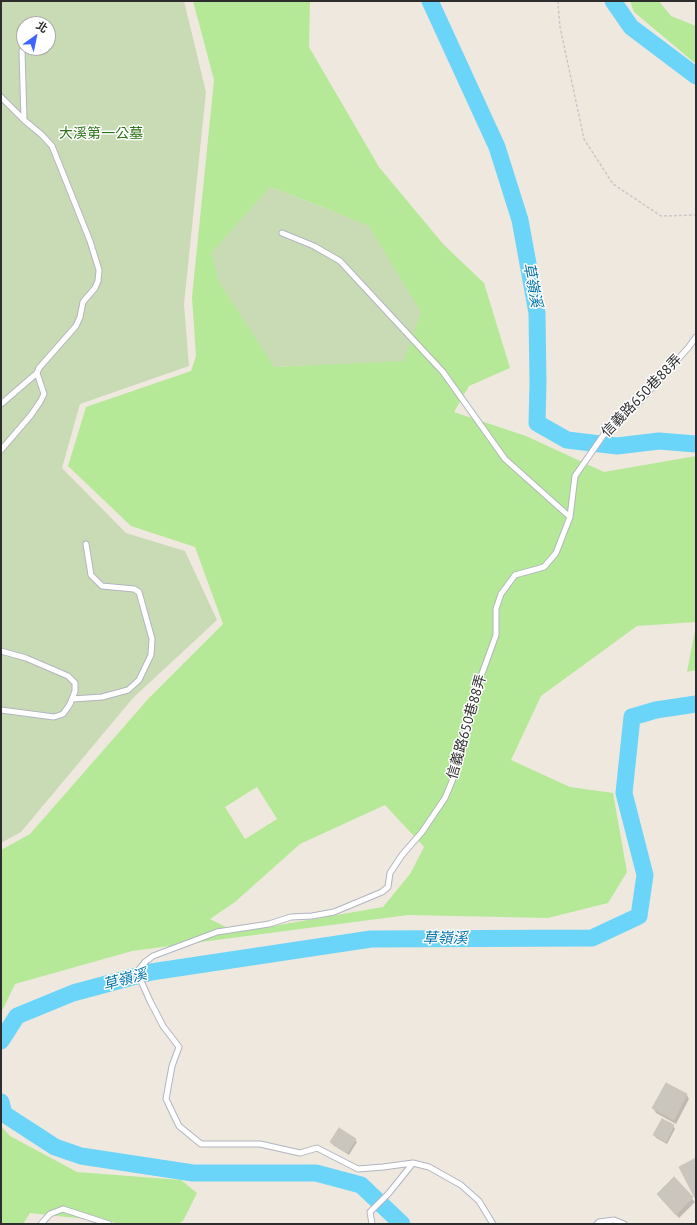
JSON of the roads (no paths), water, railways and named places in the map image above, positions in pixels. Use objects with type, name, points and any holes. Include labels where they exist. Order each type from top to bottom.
[{"type":"lane","points":[[22,56],[24,120]]},
{"type":"lane","points":[[1,97],[52,146],[90,241],[99,270],[98,281],[95,288],[83,302],[80,317],[76,326],[39,368],[37,373],[1,404]]},
{"type":"lane","points":[[282,233],[314,246],[340,261],[443,372],[504,459],[570,517]]},
{"type":"lane","name":"信義路650巷88弄","points":[[413,1163],[358,1169],[317,1148],[300,1153],[260,1144],[201,1144],[179,1126],[166,1099],[172,1066],[179,1047],[163,1026],[137,972],[144,962],[154,956],[217,932],[269,924],[291,917],[312,916],[334,912],[382,892],[388,887],[390,873],[402,855],[422,832],[445,798],[458,767],[470,707],[496,635],[496,609],[501,594],[515,575],[544,567],[556,553],[570,517],[575,476],[607,430],[640,401],[688,348],[696,337]]},
{"type":"lane","points":[[1,450],[31,415],[44,394],[37,373]]},
{"type":"lane","points":[[72,699],[102,697],[128,690],[139,680],[151,655],[152,639],[139,592],[134,589],[102,586],[91,575],[86,544]]},
{"type":"lane","points":[[1,650],[26,658],[68,676],[75,683],[75,691],[72,699],[63,714],[54,717],[1,710]]},
{"type":"lane","points":[[372,1224],[370,1212],[389,1194],[413,1163],[429,1167],[461,1185],[479,1201],[492,1224]]},
{"type":"lane","points":[[41,1224],[50,1214],[63,1209],[109,1224]]},
{"type":"lane","points":[[597,1224],[599,1222],[614,1220],[624,1224]]},
{"type":"waterway","name":"草嶺溪","points":[[430,1],[497,147],[520,220],[537,313],[537,423],[567,440],[617,446],[659,441],[696,444]]},
{"type":"waterway","name":"草嶺溪","points":[[613,1],[631,27],[696,76]]},
{"type":"waterway","name":"草嶺溪","points":[[1,1041],[17,1016],[73,993],[151,972],[371,939],[592,938],[639,916],[645,875],[624,793],[632,717],[656,710],[696,704]]},
{"type":"waterway","name":"草嶺溪","points":[[1,1102],[4,1114],[55,1147],[81,1156],[193,1173],[316,1173],[361,1185],[402,1224]]},
{"type":"park label","name":"大溪第一公墓","points":[[101,134]]}]
